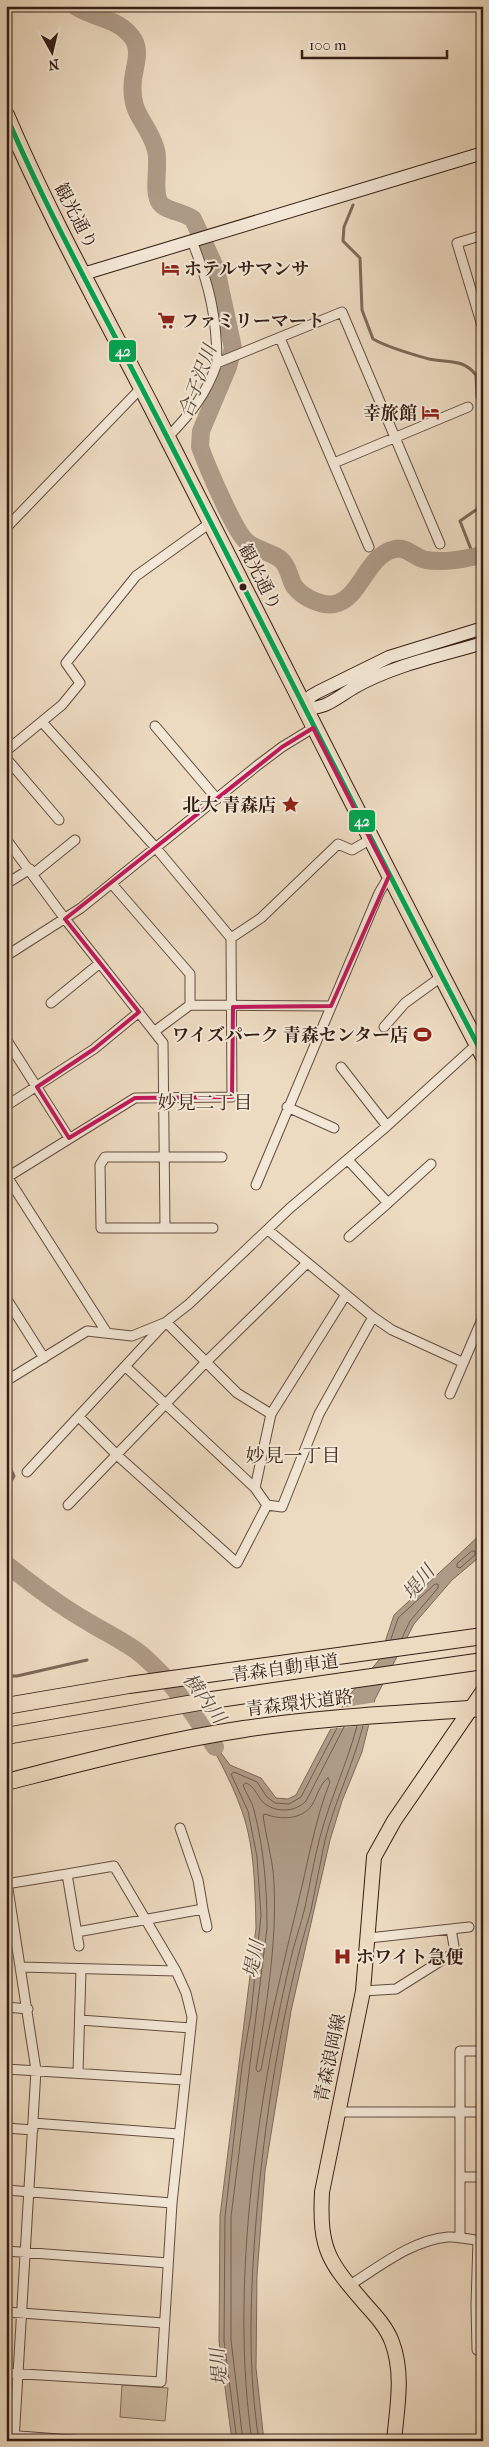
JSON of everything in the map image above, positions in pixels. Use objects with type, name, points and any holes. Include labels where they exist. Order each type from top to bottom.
[{"type":"highway","name":"観光通り","points":[[6,115],[36,182],[168,437],[313,728],[480,1050]]},
{"type":"highway","points":[[6,1706],[129,1685],[483,1636]]},
{"type":"highway","name":"青森自動車道","points":[[6,1736],[153,1709],[483,1661]]},
{"type":"highway","name":"青森環状道路","points":[[6,1782],[180,1740],[243,1729],[327,1718],[476,1708]]},
{"type":"main road","name":"青森浪岡線","points":[[394,2441],[400,2383],[397,2358],[385,2329],[329,2258],[324,2242],[321,2217],[322,2192],[363,1991],[369,1938],[374,1858],[379,1846],[476,1708],[483,1691]]},
{"type":"street","points":[[84,274],[483,153]]},
{"type":"street","points":[[483,235],[457,243],[483,329]]},
{"type":"street","points":[[168,437],[196,408],[222,361],[206,278],[194,241]]},
{"type":"street","points":[[222,361],[342,312],[440,544]]},
{"type":"street","points":[[280,338],[369,547]]},
{"type":"street","points":[[6,528],[142,387]]},
{"type":"street","points":[[334,463],[468,407]]},
{"type":"street","points":[[6,751],[62,705],[80,683],[66,663],[136,576],[210,522]]},
{"type":"street","points":[[483,628],[375,662],[318,692],[312,696],[303,708],[318,710],[357,686],[390,672],[483,643]]},
{"type":"street","points":[[42,722],[156,848],[231,938],[233,1007],[232,1098],[135,1098],[7,1177],[107,1333]]},
{"type":"street","points":[[155,726],[217,799]]},
{"type":"street","points":[[6,956],[65,919],[112,884],[282,747],[313,728]]},
{"type":"street","points":[[6,758],[59,820]]},
{"type":"street","points":[[6,839],[65,919],[163,1042],[165,1050],[165,1227]]},
{"type":"street","points":[[6,884],[31,872],[75,840]]},
{"type":"street","points":[[231,938],[261,918],[338,844],[352,850],[371,840]]},
{"type":"street","points":[[256,1185],[287,1107],[379,893],[389,876]]},
{"type":"street","points":[[112,884],[190,974],[190,1005]]},
{"type":"street","points":[[51,1004],[100,963]]},
{"type":"street","points":[[384,1027],[405,1003],[441,977]]},
{"type":"street","points":[[155,1031],[190,1005],[233,1007],[331,1006]]},
{"type":"street","points":[[6,1106],[94,1049],[139,1012]]},
{"type":"street","points":[[6,1039],[69,1138]]},
{"type":"street","points":[[27,1472],[166,1322],[290,1208],[480,1050]]},
{"type":"street","points":[[341,1067],[387,1126]]},
{"type":"street","points":[[287,1107],[334,1128]]},
{"type":"street","points":[[213,1228],[100,1228],[100,1165],[105,1157],[222,1157]]},
{"type":"street","points":[[348,1160],[388,1203]]},
{"type":"street","points":[[349,1237],[431,1164]]},
{"type":"street","points":[[268,1230],[345,1296],[392,1330],[462,1362]]},
{"type":"street","points":[[68,1505],[118,1456],[206,1362],[307,1263]]},
{"type":"street","points":[[255,1488],[271,1414],[345,1296]]},
{"type":"street","points":[[6,1298],[44,1358]]},
{"type":"street","points":[[126,1367],[255,1488],[267,1505],[282,1507],[320,1414],[373,1317]]},
{"type":"street","points":[[450,1394],[462,1362],[483,1317]]},
{"type":"street","points":[[6,1380],[87,1331],[132,1336],[166,1322]]},
{"type":"street","points":[[166,1322],[237,1393],[271,1414]]},
{"type":"street","points":[[79,1417],[118,1456],[237,1563],[267,1505]]},
{"type":"street","points":[[180,1828],[198,1880],[207,1927]]},
{"type":"street","points":[[6,2373],[18,2374],[161,2382],[172,2203],[192,2017],[176,1971],[114,1866],[7,1881],[36,2070],[26,2253],[18,2374],[12,2437],[85,2441]]},
{"type":"street","points":[[67,1874],[79,1946]]},
{"type":"street","points":[[77,1932],[203,1909]]},
{"type":"street","points":[[369,1938],[469,1927]]},
{"type":"street","points":[[363,1991],[396,1989],[455,1952],[451,1929]]},
{"type":"street","points":[[20,1967],[176,1971]]},
{"type":"street","points":[[78,2073],[81,1969]]},
{"type":"street","points":[[6,2007],[28,2009]]},
{"type":"street","points":[[80,2020],[191,2028]]},
{"type":"street","points":[[460,2238],[460,2051],[483,2051]]},
{"type":"street","points":[[6,2069],[184,2080]]},
{"type":"street","points":[[338,2112],[483,2112]]},
{"type":"street","points":[[6,2128],[33,2127],[179,2134]]},
{"type":"street","points":[[461,2177],[483,2177]]},
{"type":"street","points":[[6,2190],[172,2203]]},
{"type":"street","points":[[350,2285],[400,2253],[429,2241],[448,2237],[480,2241],[477,2350]]},
{"type":"street","points":[[6,2251],[168,2263]]},
{"type":"street","points":[[6,2312],[164,2323]]},
{"type":"highlighted area","points":[[313,728],[389,876],[331,1006],[233,1007],[232,1097],[135,1098],[69,1138],[37,1087],[94,1049],[139,1012],[65,919],[282,747]]},
{"type":"shaded area","points":[[122,2385],[168,2388],[165,2421],[120,2417]]},
{"type":"water","name":"堤川","points":[[483,1532],[483,1554],[452,1580],[414,1624],[375,1699],[362,1752],[342,1801],[330,1840],[291,2011],[265,2171],[257,2275],[256,2368],[264,2441],[232,2441],[219,2341],[220,2216],[256,1928],[255,1884],[250,1840],[238,1799],[198,1722],[230,1765],[261,1778],[276,1798],[288,1799],[296,1795],[347,1698],[379,1660],[394,1615]]},
{"type":"pier","points":[[377,1702],[371,1725],[328,1729],[339,1708]]},
{"type":"waterway","name":"合子沢川","points":[[75,6],[119,25],[134,41],[137,51],[133,79],[134,102],[136,110],[153,140],[156,150],[158,198],[160,203],[166,208],[193,219],[216,269],[233,348],[228,367],[201,431],[200,447],[221,498],[242,536],[251,545],[280,559],[287,568],[294,586],[298,590],[308,598],[326,604],[338,603],[346,598],[353,592],[371,566],[385,553],[395,549],[403,549],[422,559],[433,561],[454,560],[483,555]]},
{"type":"waterway","points":[[353,205],[344,227],[343,241],[360,258],[362,310],[373,339],[415,355],[466,366],[476,375],[477,397],[483,407]]},
{"type":"waterway","points":[[474,557],[460,521],[483,505]]},
{"type":"waterway","points":[[6,1458],[14,1476],[6,1490]]},
{"type":"waterway","name":"横内川","points":[[6,1564],[68,1610],[142,1655],[173,1687],[191,1710],[215,1747]]},
{"type":"waterway","name":"横内川","points":[[128,1653],[137,1651]]},
{"type":"waterway","points":[[6,1676],[17,1676],[87,1660]]},
{"type":"transit line","name":"42","points":[[6,115],[63,237],[147,397],[483,1055]]},
{"type":"place","name":"ホテルサマンサ","points":[[170,269]]},
{"type":"place","name":"ファミリーマート","points":[[167,321]]},
{"type":"place","name":"幸旅館","points":[[431,413]]},
{"type":"place","name":"北大 青森店","points":[[290,805]]},
{"type":"place","name":"ワイズパーク 青森センター店","points":[[422,1035]]},
{"type":"place","name":"ホワイト急便","points":[[342,1957]]},
{"type":"district","name":"妙見二丁目","points":[[205,1102]]},
{"type":"district","name":"妙見一丁目","points":[[293,1455]]}]
